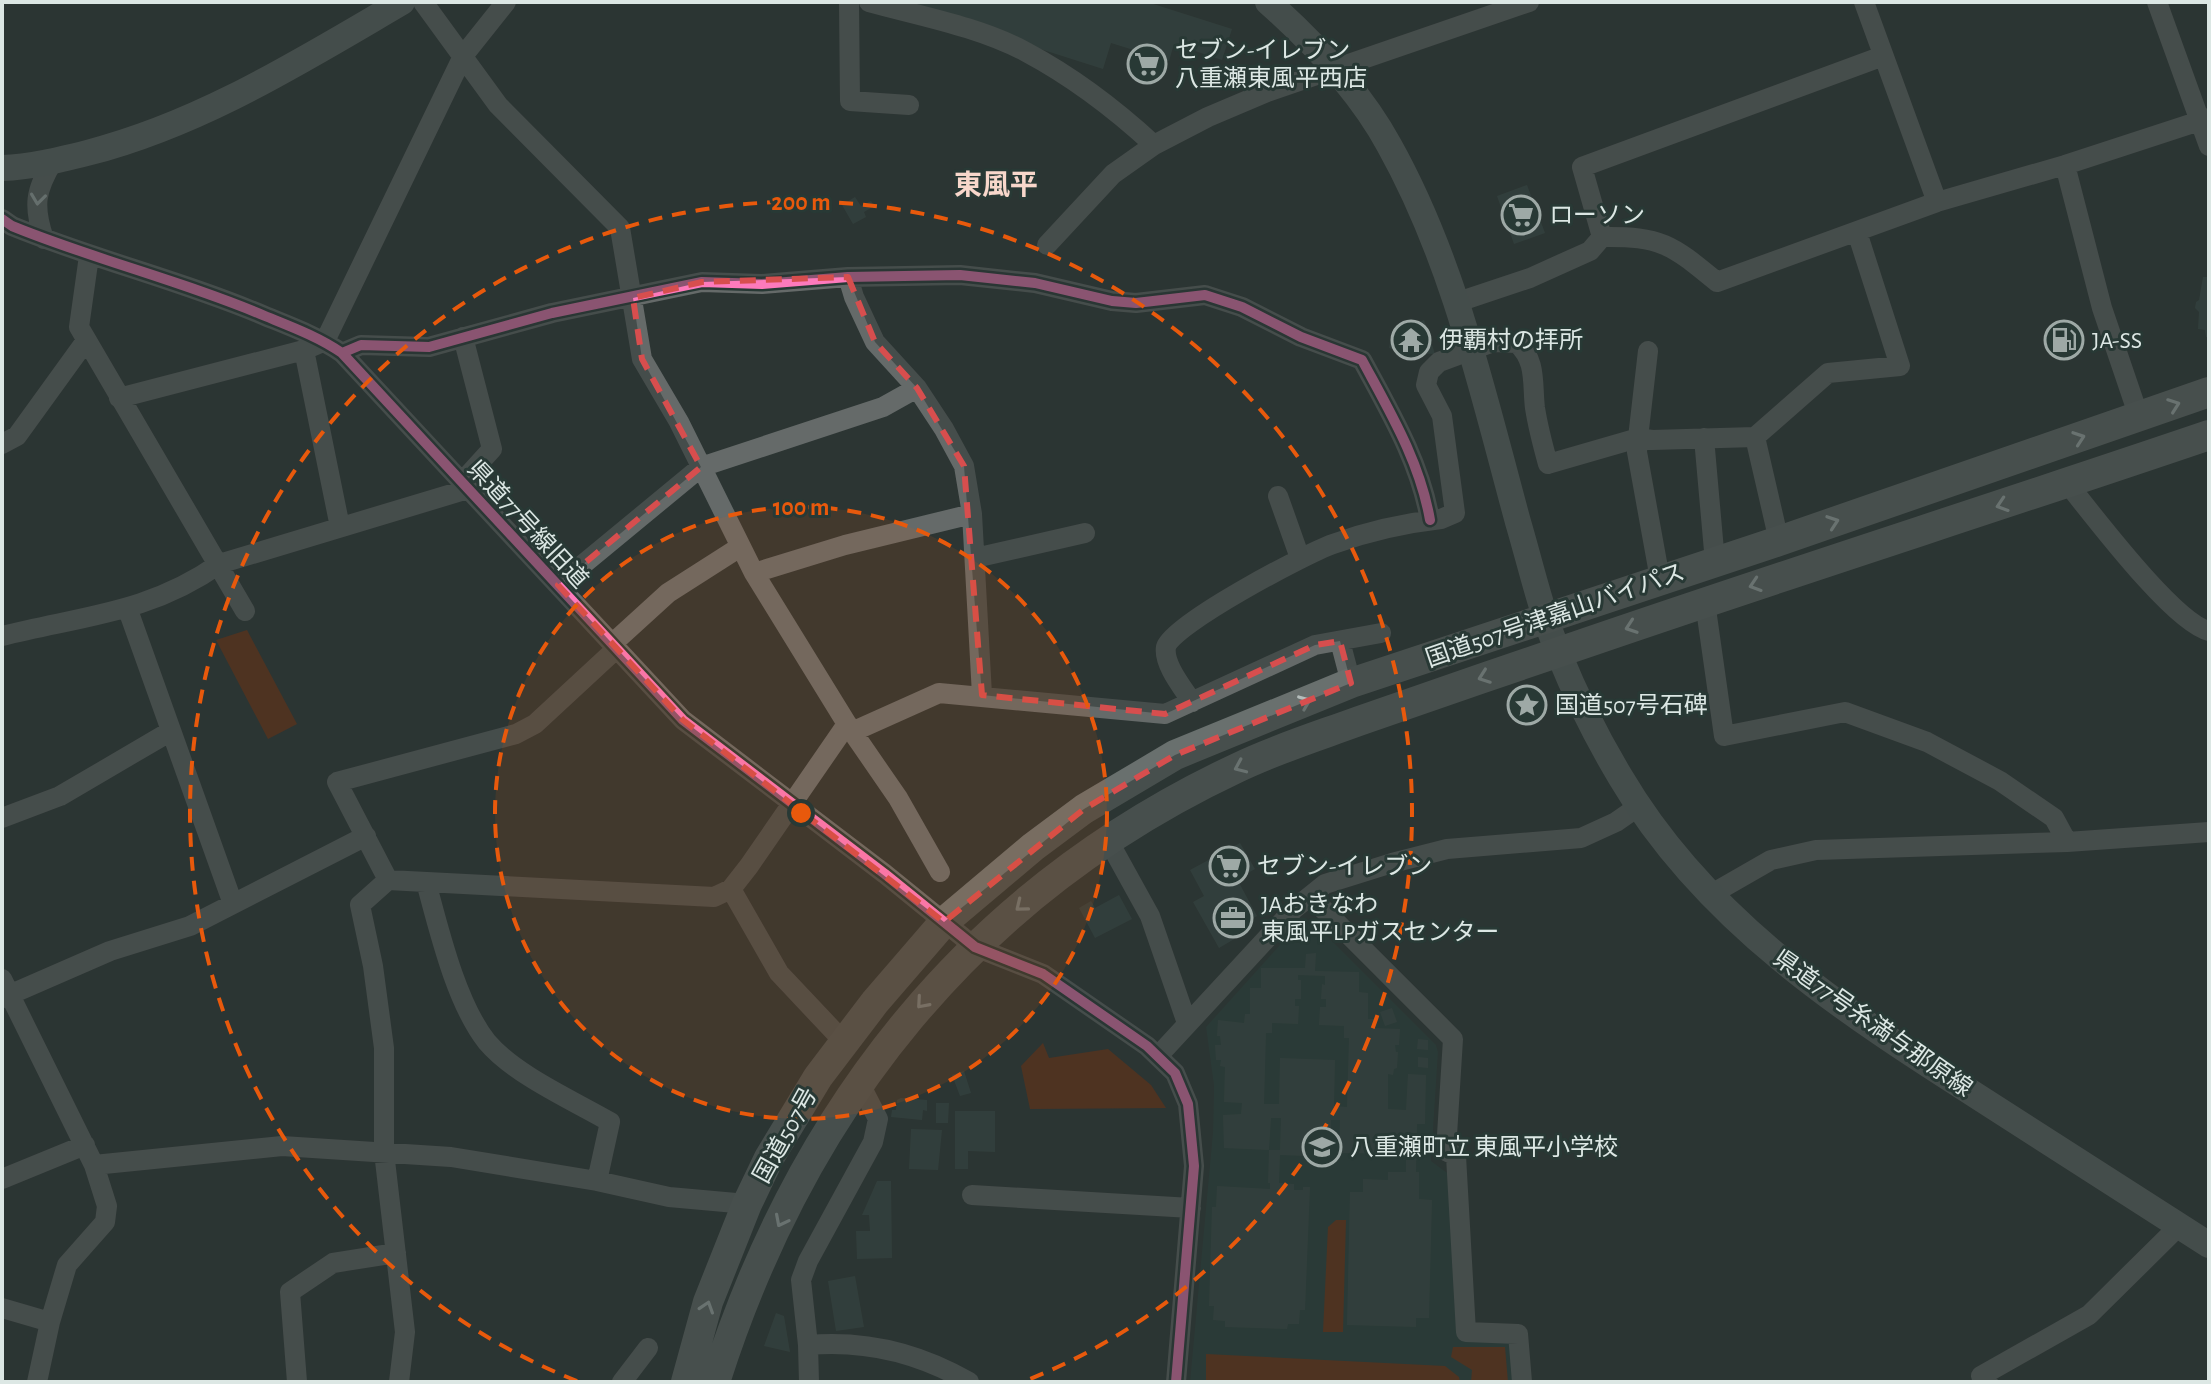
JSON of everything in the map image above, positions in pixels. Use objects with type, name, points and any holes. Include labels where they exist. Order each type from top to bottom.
[{"type":"highway","name":"国道507号津嘉山バイパス","points":[[944,922],[1084,809],[1175,755],[1351,683],[1779,541],[2209,392]]},
{"type":"highway","name":"国道507号津嘉山バイパス","points":[[975,947],[1032,898],[1108,840],[1180,796],[1242,765],[1558,652],[2209,435]]},
{"type":"highway","name":"国道507号","points":[[686,1382],[708,1302],[747,1204],[794,1114],[844,1042],[944,922]]},
{"type":"highway","name":"国道507号","points":[[715,1382],[731,1331],[759,1265],[829,1127],[908,1019],[975,947]]},
{"type":"main road","points":[[2,168],[53,161],[129,142],[201,114],[402,2]]},
{"type":"main road","name":"県道77号糸満与那原線","points":[[1268,2],[1334,69],[1363,104],[1414,194],[1438,250],[1471,350],[1534,580],[1558,652],[1580,703],[1639,806],[1688,871],[1773,954],[1852,1014],[2209,1245]]},
{"type":"street","points":[[423,2],[498,105],[620,228],[642,359],[679,422],[754,573],[849,728],[898,798],[940,872]]},
{"type":"street","points":[[334,347],[463,56],[506,2]]},
{"type":"street","points":[[849,2],[850,101],[909,105]]},
{"type":"street","points":[[869,2],[958,26],[1025,51],[1113,107],[1154,145]]},
{"type":"street","points":[[1047,245],[1113,174],[1154,145],[1247,100],[1529,2]]},
{"type":"street","points":[[1864,2],[1937,202]]},
{"type":"street","points":[[2157,2],[2205,119],[2209,146]]},
{"type":"street","points":[[1602,237],[1582,167],[1883,56]]},
{"type":"street","points":[[1602,237],[1657,240],[1684,255],[1717,282],[1937,202],[2065,165],[2205,119]]},
{"type":"street","points":[[44,239],[37,218],[36,198],[41,181],[53,161]]},
{"type":"street","points":[[2065,165],[2102,308],[2139,417]]},
{"type":"street","name":"県道77号線旧道","points":[[2,219],[12,226],[89,256],[171,280],[334,347],[683,720],[975,947],[1043,974],[1158,1056],[1175,1073],[1188,1104],[1194,1166],[1176,1382]]},
{"type":"street","points":[[1192,702],[1168,662],[1166,648],[1171,637],[1220,603],[1300,558],[1332,544],[1455,513],[1442,416],[1426,385],[1429,372],[1439,362],[1493,342],[1517,343],[1525,350],[1530,359],[1535,407],[1548,464],[1638,438],[1755,437],[1828,373],[1900,366],[1857,232]]},
{"type":"street","points":[[1455,303],[1530,278],[1590,251],[1602,237]]},
{"type":"street","points":[[89,256],[79,327],[85,342],[245,611]]},
{"type":"street","points":[[119,398],[304,350],[361,345],[429,347],[552,313],[702,282],[762,284],[848,277],[960,275],[1035,283],[1112,301],[1136,303],[1205,295],[1242,307],[1301,337],[1362,360],[1408,447],[1430,520]]},
{"type":"street","points":[[848,277],[875,342],[917,388],[964,466],[972,514],[982,695]]},
{"type":"street","points":[[2,636],[128,610],[190,585],[219,564],[465,486],[492,449],[463,337]]},
{"type":"street","points":[[2,444],[17,436],[85,342]]},
{"type":"street","points":[[304,350],[340,527]]},
{"type":"street","points":[[1648,351],[1637,452],[1660,579]]},
{"type":"street","points":[[558,585],[701,467],[883,407],[917,388]]},
{"type":"street","points":[[1755,437],[1779,541]]},
{"type":"street","points":[[1704,438],[1715,562]]},
{"type":"street","points":[[2067,483],[2121,550],[2168,601],[2209,631]]},
{"type":"street","points":[[1278,496],[1300,558]]},
{"type":"street","points":[[754,573],[845,545],[972,514]]},
{"type":"street","points":[[975,558],[1085,533]]},
{"type":"street","points":[[388,880],[337,782],[516,734],[535,724],[668,593],[740,547]]},
{"type":"street","points":[[1705,602],[1724,736],[1845,712],[1927,742],[2000,781],[2054,818],[2067,842]]},
{"type":"street","points":[[128,610],[233,904]]},
{"type":"street","points":[[399,1382],[405,1332],[384,1152],[384,1048],[373,966],[360,905],[388,880],[714,897],[731,889],[849,728],[939,693],[1165,714],[1315,645],[1381,633]]},
{"type":"street","points":[[1340,641],[1351,683]]},
{"type":"street","points":[[2,818],[60,796],[171,731]]},
{"type":"street","points":[[1158,1056],[1294,909],[1325,884],[1447,849],[1581,838],[1616,822],[1639,806]]},
{"type":"street","points":[[1710,895],[1771,860],[1816,850],[2067,842],[2209,832]]},
{"type":"street","points":[[37,1382],[67,1265],[105,1222],[107,1206],[85,1145],[4,990],[190,926],[366,836]]},
{"type":"street","points":[[1108,840],[1150,916],[1187,1023]]},
{"type":"street","points":[[426,882],[464,1000],[487,1042],[516,1066],[610,1122],[597,1181]]},
{"type":"street","points":[[731,889],[779,973],[844,1042]]},
{"type":"street","points":[[1310,896],[1453,1039],[1446,1151],[1456,1156],[1466,1332],[1518,1334],[1522,1382]]},
{"type":"street","points":[[809,1382],[801,1280],[808,1261],[873,1142],[878,1119],[859,1082]]},
{"type":"street","points":[[2,1179],[85,1145]]},
{"type":"street","points":[[94,1165],[282,1146],[384,1152],[451,1157],[597,1181],[669,1197],[747,1204]]},
{"type":"street","points":[[972,1195],[1191,1208]]},
{"type":"street","points":[[1988,1382],[1981,1376],[2089,1315],[2179,1226]]},
{"type":"street","points":[[297,1382],[290,1292],[333,1263],[396,1253]]},
{"type":"street","points":[[2,1308],[50,1322]]},
{"type":"street","points":[[808,1345],[857,1344],[888,1349],[943,1367],[969,1382]]},
{"type":"street","points":[[622,1382],[648,1348]]},
{"type":"highlighted area","points":[[848,277],[875,342],[917,388],[964,466],[982,695],[1165,714],[1315,645],[1340,641],[1351,683],[1175,755],[1084,809],[944,922],[683,720],[558,585],[701,467],[642,359],[633,298],[702,282]]},
{"type":"shaded area","points":[[247,630],[297,724],[268,739],[216,640]]},
{"type":"shaded area","name":"八重瀬町立 東風平小学校","points":[[1314,923],[1436,1045],[1431,1161],[1450,1175],[1459,1340],[1511,1341],[1514,1382],[1190,1382],[1213,1132],[1214,1086],[1206,1027],[1298,925]]},
{"type":"shaded area","points":[[1043,1043],[1049,1058],[1108,1049],[1151,1085],[1166,1108],[1030,1109],[1021,1066]]},
{"type":"shaded area","points":[[1336,1220],[1346,1220],[1343,1332],[1323,1332],[1328,1227]]},
{"type":"shaded area","points":[[1453,1347],[1505,1347],[1508,1382],[1471,1382],[1472,1370],[1451,1357]]},
{"type":"shaded area","points":[[1206,1354],[1445,1366],[1459,1377],[1460,1382],[1206,1382]]},
{"type":"building","points":[[904,2],[1147,2],[1232,29],[1222,60],[1174,44],[1169,61],[1111,43],[1103,69],[903,5]]},
{"type":"building","name":"ローソン","points":[[1527,185],[1545,233],[1514,244],[1497,196]]},
{"type":"building","points":[[855,197],[861,206],[871,201],[874,206],[864,212],[866,217],[853,224],[842,205]]},
{"type":"building","points":[[2203,277],[2209,277],[2209,337],[2206,337],[2205,330],[2198,329],[2199,312],[2195,308]]},
{"type":"building","name":"伊覇村の拝所","points":[[1424,320],[1435,354],[1408,353],[1389,348],[1392,333]]},
{"type":"building","points":[[1240,843],[1255,869],[1237,879],[1257,916],[1232,930],[1236,938],[1219,948],[1193,902],[1204,896],[1190,870]]},
{"type":"building","points":[[1119,895],[1132,919],[1095,938],[1079,908],[1091,901],[1095,908]]},
{"type":"building","points":[[1316,953],[1315,971],[1359,972],[1359,992],[1368,993],[1368,1019],[1374,1019],[1374,1028],[1400,1029],[1399,1045],[1395,1045],[1397,1068],[1393,1075],[1388,1074],[1388,1109],[1406,1110],[1408,1074],[1426,1075],[1425,1124],[1417,1124],[1416,1172],[1419,1172],[1419,1199],[1432,1200],[1429,1318],[1416,1318],[1416,1327],[1347,1325],[1350,1192],[1363,1192],[1363,1179],[1388,1180],[1388,1172],[1406,1172],[1406,1154],[1339,1153],[1340,1120],[1331,1120],[1330,1157],[1280,1155],[1279,1183],[1294,1184],[1294,1190],[1310,1187],[1305,1310],[1300,1310],[1299,1324],[1288,1324],[1287,1329],[1225,1327],[1225,1321],[1213,1320],[1214,1306],[1209,1306],[1212,1207],[1216,1207],[1217,1186],[1270,1189],[1269,1150],[1224,1148],[1223,1115],[1241,1114],[1242,1103],[1224,1102],[1225,1067],[1220,1066],[1221,1060],[1216,1060],[1215,1045],[1221,1045],[1220,1036],[1217,1036],[1218,1020],[1244,1023],[1245,1014],[1250,1014],[1250,988],[1261,988],[1261,968],[1305,968],[1306,954]],"holes":[[[1298,975],[1325,976],[1321,999],[1326,999],[1326,1007],[1320,1007],[1319,1025],[1344,1026],[1344,1038],[1349,1038],[1347,1107],[1334,1106],[1335,1060],[1280,1058],[1279,1104],[1264,1104],[1266,1033],[1272,1033],[1272,1023],[1298,1024],[1299,1006],[1295,1006],[1295,999],[1301,999]],[[1271,1118],[1281,1118],[1280,1150],[1269,1150]]]},
{"type":"building","points":[[1392,1008],[1397,1022],[1385,1026],[1380,1012]]},
{"type":"building","points":[[1418,1039],[1428,1040],[1428,1050],[1417,1049]]},
{"type":"building","points":[[1418,1057],[1428,1058],[1428,1068],[1418,1067]]},
{"type":"building","points":[[964,1071],[971,1093],[960,1096],[952,1075]]},
{"type":"building","points":[[897,1100],[927,1100],[927,1111],[923,1110],[922,1120],[891,1117]]},
{"type":"building","points":[[936,1103],[949,1103],[948,1123],[936,1123]]},
{"type":"building","points":[[955,1111],[995,1111],[995,1152],[968,1151],[968,1169],[955,1169]]},
{"type":"building","points":[[911,1129],[942,1130],[938,1170],[909,1169]]},
{"type":"building","points":[[877,1181],[891,1181],[892,1258],[857,1259],[856,1231],[870,1231],[869,1215],[862,1215]]},
{"type":"building","points":[[855,1276],[864,1327],[836,1331],[828,1281]]},
{"type":"building","points":[[776,1313],[784,1316],[790,1352],[764,1346]]},
{"type":"cycle path","points":[[2,219],[43,238],[234,303],[305,333],[342,353],[683,720],[975,947],[1043,974],[1147,1046],[1175,1073],[1188,1104],[1194,1166],[1176,1382]]},
{"type":"cycle path","points":[[342,353],[361,345],[429,347],[552,313],[702,282],[762,284],[848,277],[960,275],[1035,283],[1112,301],[1136,303],[1205,295],[1242,307],[1301,337],[1362,360],[1411,458],[1430,520]]},
{"type":"place","name":"セブン-イレブン 八重瀬東風平西店","points":[[1147,64]]},
{"type":"place","name":"ローソン","points":[[1521,215]]},
{"type":"place","name":"伊覇村の拝所","points":[[1411,340]]},
{"type":"place","name":"JA-SS","points":[[2064,340]]},
{"type":"place","name":"国道507号石碑","points":[[1527,705]]},
{"type":"place","name":"セブン-イレブン","points":[[1229,866]]},
{"type":"place","name":"JAおきなわ 東風平LPガスセンター","points":[[1233,918]]},
{"type":"place","name":"八重瀬町立 東風平小学校","points":[[1322,1147]]},
{"type":"district","name":"東風平","points":[[996,184]]}]
